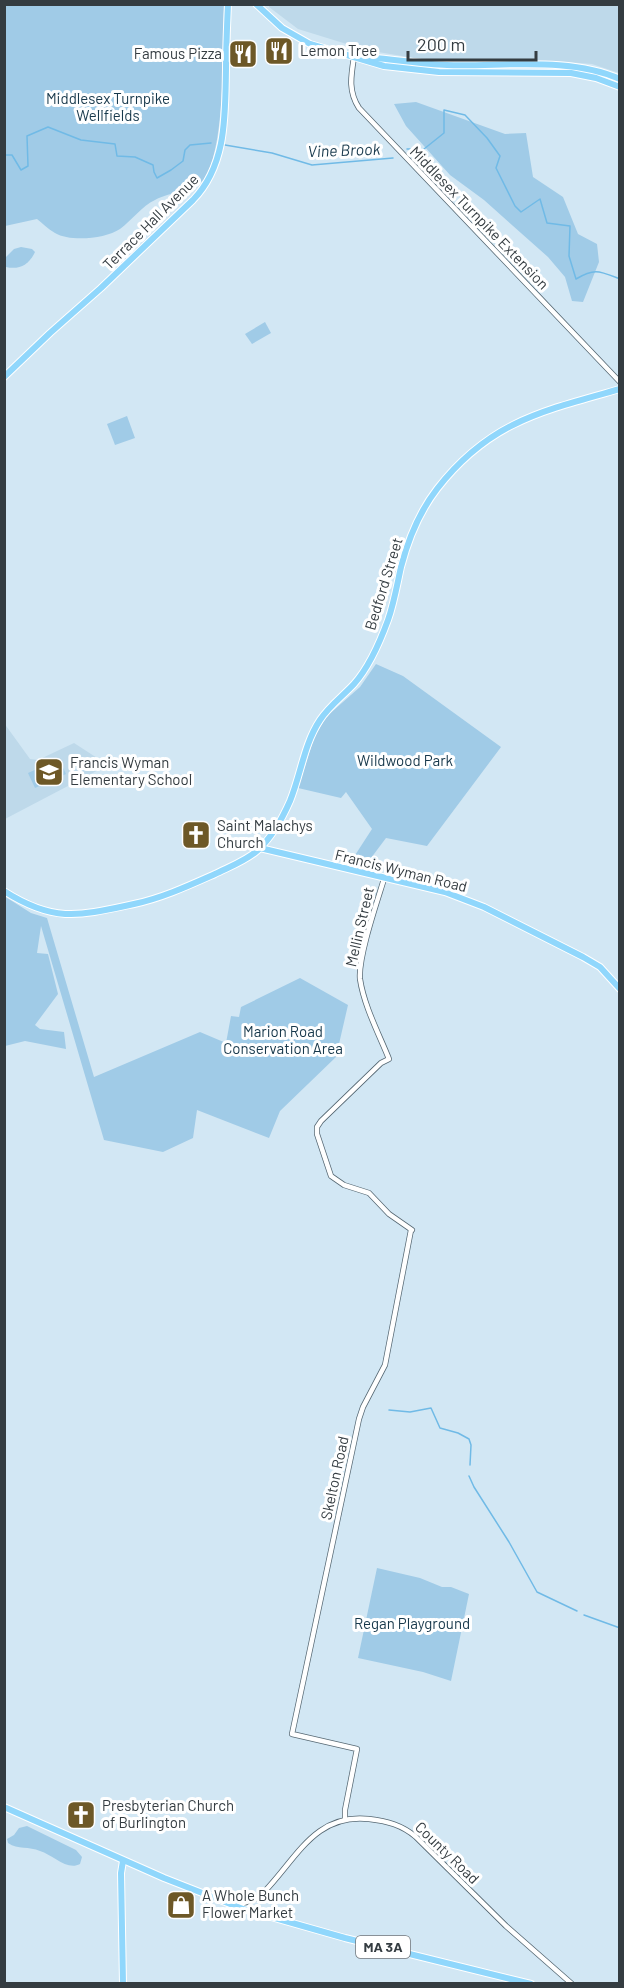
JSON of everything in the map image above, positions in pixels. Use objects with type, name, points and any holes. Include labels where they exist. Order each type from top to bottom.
[{"type":"main road","name":"Terrace Hall Avenue","points":[[4,377],[102,288],[207,184],[213,174],[225,121],[228,4]]},
{"type":"main road","points":[[256,4],[271,20],[303,40],[318,47],[384,66],[439,72],[571,73],[596,78],[620,87]]},
{"type":"main road","points":[[354,57],[439,65],[572,66],[598,71],[620,79]]},
{"type":"main road","name":"Bedford Street","points":[[4,891],[38,909],[57,914],[82,915],[152,900],[174,892],[231,867],[260,848],[289,804],[307,748],[320,720],[358,680],[374,652],[390,616],[407,547],[422,513],[436,490],[467,455],[525,418],[620,389]]},
{"type":"main road","name":"Francis Wyman Road","points":[[260,848],[445,892],[482,906],[600,967],[620,989]]},
{"type":"main road","name":"MA 3A","points":[[4,1807],[123,1861],[236,1907],[345,1938],[531,1983]]},
{"type":"main road","points":[[123,1861],[121,1873],[123,1983]]},
{"type":"street","name":"Middlesex Turnpike Extension","points":[[354,57],[351,85],[353,97],[359,108],[620,382]]},
{"type":"street","name":"Mellin Street","points":[[384,879],[360,968],[361,982],[389,1059],[381,1063],[318,1125],[317,1137],[329,1173],[334,1179],[346,1186],[369,1193],[389,1214],[411,1230]]},
{"type":"street","name":"Skelton Road","points":[[345,1819],[357,1749],[292,1734],[359,1419],[369,1394],[384,1367],[411,1230]]},
{"type":"street","name":"County Road","points":[[236,1907],[255,1899],[264,1892],[317,1832],[332,1823],[345,1819],[388,1822],[401,1826],[412,1834],[522,1942],[572,1983]]},
{"type":"shaded area","points":[[269,4],[619,5],[619,73],[592,64],[553,61],[441,60],[366,50],[298,29],[269,7]]},
{"type":"shaded area","name":"Francis Wyman Elementary School","points":[[4,723],[30,759],[38,760],[74,743],[108,765],[5,819]]},
{"type":"green space","name":"Middlesex Turnpike Wellfields","points":[[4,5],[224,5],[220,116],[213,158],[203,180],[150,203],[120,229],[106,235],[69,238],[52,231],[37,219],[5,226]]},
{"type":"green space","points":[[416,102],[505,134],[526,133],[533,177],[563,197],[578,234],[597,244],[599,262],[583,302],[572,301],[565,277],[548,257],[484,200],[450,175],[406,126],[394,104]]},
{"type":"green space","points":[[21,247],[32,249],[35,252],[30,260],[19,267],[6,267],[6,257],[14,249]]},
{"type":"green space","points":[[265,322],[271,333],[252,344],[245,334]]},
{"type":"green space","points":[[127,416],[135,438],[115,445],[107,424]]},
{"type":"green space","name":"Wildwood Park","points":[[376,664],[403,676],[501,747],[427,846],[386,838],[362,870],[348,866],[372,829],[346,792],[341,798],[298,788],[314,738],[326,717],[360,687]]},
{"type":"green space","points":[[59,759],[66,774],[35,788],[28,773]]},
{"type":"green space","name":"Marion Road Conservation Area","points":[[4,896],[31,913],[47,918],[94,1077],[200,1032],[226,1043],[231,1016],[239,1017],[241,1007],[300,978],[348,1005],[336,1057],[280,1111],[269,1138],[197,1110],[193,1138],[163,1152],[104,1140],[41,926],[37,953],[48,954],[58,994],[35,1025],[40,1029],[64,1032],[66,1049],[25,1041],[5,1046]]},
{"type":"green space","name":"Regan Playground","points":[[377,1568],[420,1578],[469,1594],[451,1681],[423,1672],[358,1658]]},
{"type":"green space","points":[[27,1826],[76,1850],[82,1857],[80,1864],[75,1866],[65,1864],[40,1851],[8,1843],[7,1839],[19,1828]]},
{"type":"waterway","name":"Vine Brook","points":[[407,149],[424,149],[444,133],[444,110],[465,115],[500,156],[496,168],[515,206],[521,212],[540,199],[547,223],[570,226],[569,256],[576,279],[593,272],[620,279]]},
{"type":"waterway","name":"Vine Brook","points":[[4,155],[12,155],[21,170],[28,166],[27,136],[48,127],[81,140],[115,144],[117,156],[135,157],[153,165],[157,178],[183,161],[185,150],[190,145],[211,143]]},
{"type":"waterway","name":"Vine Brook","points":[[225,145],[272,153],[312,165],[393,158]]},
{"type":"waterway","points":[[389,1410],[410,1412],[431,1408],[440,1428],[469,1439],[470,1465]]},
{"type":"waterway","points":[[469,1476],[537,1592],[577,1611]]},
{"type":"waterway","points":[[584,1615],[620,1628]]},
{"type":"place","name":"Lemon Tree","points":[[279,51]]},
{"type":"place","name":"Famous Pizza","points":[[243,54]]},
{"type":"place","name":"Francis Wyman Elementary School","points":[[49,772]]},
{"type":"place","name":"Saint Malachys Church","points":[[196,835]]},
{"type":"place","name":"Presbyterian Church of Burlington","points":[[81,1815]]},
{"type":"place","name":"A Whole Bunch Flower Market","points":[[181,1905]]}]
